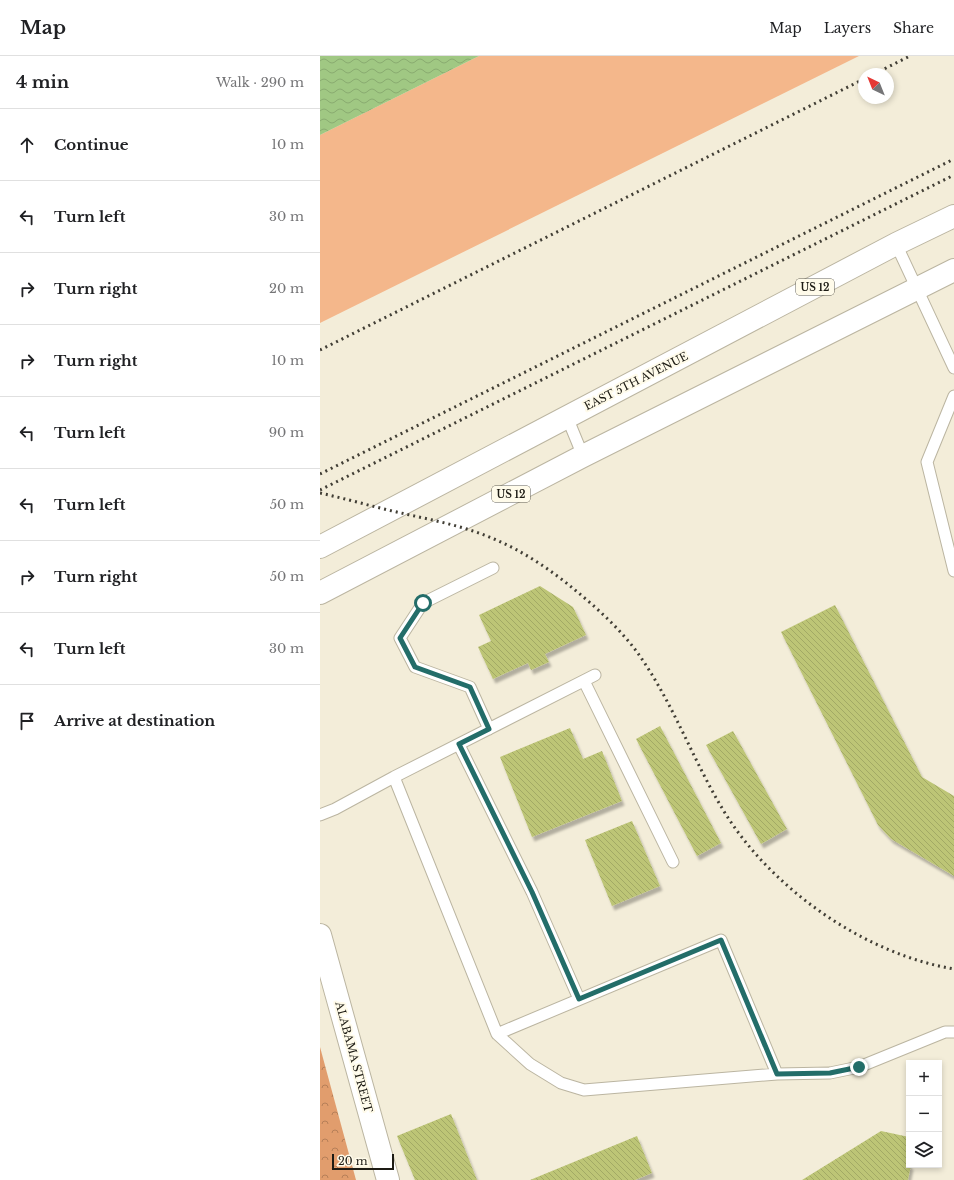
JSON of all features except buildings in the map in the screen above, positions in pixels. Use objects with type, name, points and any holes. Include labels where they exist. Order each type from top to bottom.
[{"type":"main road","name":"EAST 5TH AVENUE","points":[[320,547],[896,244],[954,216]]},
{"type":"main road","name":"US 12","points":[[320,593],[583,456],[954,270]]},
{"type":"main road","name":"ALABAMA STREET","points":[[320,935],[388,1180]]},
{"type":"lane","points":[[896,244],[954,368]]},
{"type":"lane","points":[[954,396],[927,462],[954,571]]},
{"type":"lane","points":[[566,417],[583,456]]},
{"type":"lane","points":[[489,729],[470,687],[415,667],[400,638],[423,603],[493,568]]},
{"type":"lane","points":[[320,815],[335,810],[394,777],[595,675]]},
{"type":"lane","points":[[584,681],[673,862]]},
{"type":"lane","points":[[459,744],[532,892],[579,999]]},
{"type":"lane","points":[[394,777],[497,1034],[530,1064],[561,1083],[584,1090],[777,1074],[830,1073],[859,1067],[945,1032],[954,1032]]},
{"type":"lane","points":[[497,1034],[721,940],[777,1074]]},
{"type":"shaded area","points":[[479,56],[859,56],[320,323],[320,135]]},
{"type":"green space","points":[[320,1047],[356,1180],[320,1180]]},
{"type":"water","points":[[320,56],[479,56],[320,135]]},
{"type":"railway","points":[[886,68],[910,56]]},
{"type":"railway","points":[[320,350],[858,82]]},
{"type":"railway","points":[[320,474],[954,159]]},
{"type":"railway","points":[[320,490],[954,175]]},
{"type":"railway","points":[[320,493],[483,534],[516,549],[556,575],[608,619],[637,652],[650,671],[672,711],[725,813],[745,841],[769,868],[795,892],[824,914],[855,933],[887,949],[921,961],[954,969]]},
{"type":"route","points":[[423,603],[400,638],[415,667],[470,687],[489,729],[459,744],[532,892],[579,999],[721,940],[777,1074],[830,1073],[859,1067]]}]
